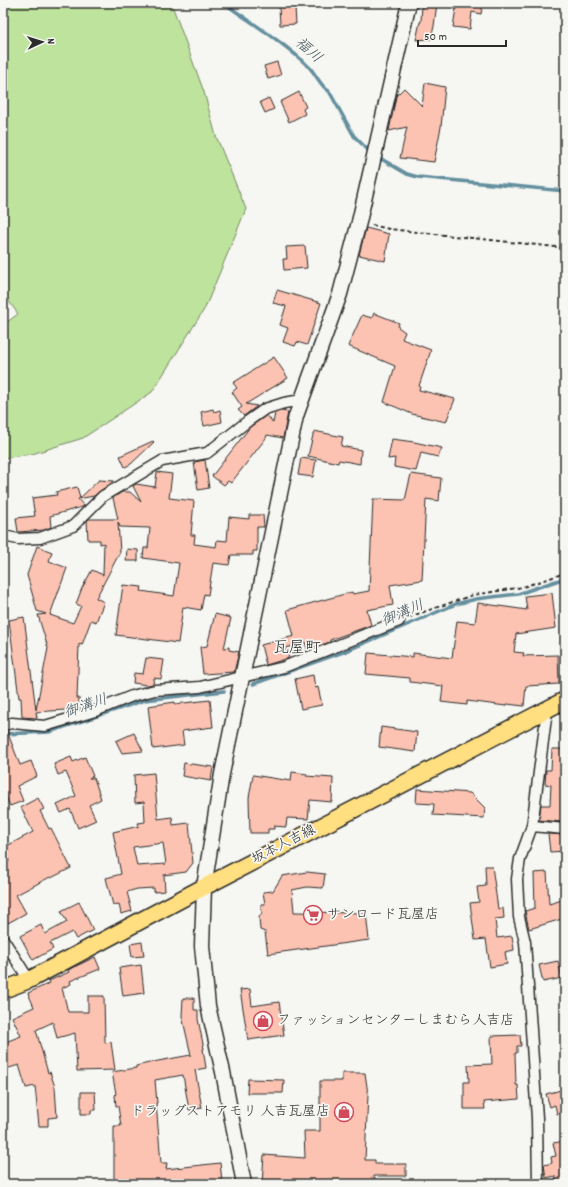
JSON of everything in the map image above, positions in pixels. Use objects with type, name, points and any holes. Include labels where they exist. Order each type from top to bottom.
[{"type":"main road","name":"坂本人吉線","points":[[3,990],[29,980],[204,887],[565,700]]},
{"type":"street","points":[[244,1184],[223,1072],[208,1006],[202,946],[204,887],[222,774],[296,416],[340,294],[359,222],[409,3]]},
{"type":"street","points":[[3,536],[18,539],[40,538],[73,526],[103,496],[162,461],[207,453],[265,409],[284,403],[302,400]]},
{"type":"street","points":[[3,725],[12,723],[45,726],[95,711],[132,696],[155,690],[200,687],[284,666],[399,621]]},
{"type":"street","points":[[538,1184],[537,1118],[525,950],[519,917],[517,879],[520,859],[532,826],[547,710]]},
{"type":"street","points":[[532,826],[565,829]]},
{"type":"street","points":[[3,939],[29,980]]},
{"type":"path","points":[[359,222],[389,229],[565,248]]},
{"type":"path","points":[[399,621],[473,595],[523,587],[565,573]]},
{"type":"green space","points":[[3,3],[165,3],[173,8],[204,92],[216,136],[246,209],[205,308],[152,392],[83,438],[32,454],[3,458],[3,325],[18,314],[3,293]]},
{"type":"building","points":[[422,3],[437,3],[434,26],[431,39],[416,40],[421,22]]},
{"type":"building","points":[[452,3],[483,3],[481,14],[472,12],[470,29],[453,27],[456,8],[451,7]]},
{"type":"building","points":[[279,7],[295,7],[296,24],[280,25]]},
{"type":"building","points":[[277,62],[281,75],[268,79],[264,66]]},
{"type":"building","points":[[425,83],[445,87],[441,127],[434,162],[400,158],[407,127],[389,131],[396,96],[404,88],[422,106]]},
{"type":"building","points":[[299,92],[306,107],[303,109],[305,114],[289,122],[280,102]]},
{"type":"building","points":[[269,98],[274,109],[265,113],[260,102]]},
{"type":"building","points":[[366,228],[389,234],[385,261],[359,255]]},
{"type":"building","points":[[305,246],[307,268],[284,270],[283,259],[287,259],[286,247]]},
{"type":"building","points":[[277,290],[321,303],[307,345],[297,342],[295,346],[283,342],[288,328],[280,325],[286,306],[273,303]]},
{"type":"building","points":[[374,313],[399,323],[398,327],[405,332],[402,339],[431,350],[419,390],[455,399],[446,422],[412,414],[384,402],[395,366],[348,346],[362,315],[372,318]]},
{"type":"building","points":[[274,357],[288,378],[246,404],[257,406],[244,416],[238,410],[242,407],[232,392],[237,388],[233,383]]},
{"type":"building","points":[[213,409],[214,412],[220,410],[222,422],[204,426],[201,412]]},
{"type":"building","points":[[281,411],[288,412],[283,438],[267,435],[231,483],[228,481],[224,485],[212,476],[250,427],[267,415],[273,423],[275,413]]},
{"type":"building","points":[[314,431],[343,437],[341,446],[361,450],[360,464],[339,460],[338,463],[308,456]]},
{"type":"building","points":[[392,439],[442,448],[438,457],[421,453],[416,471],[394,467],[395,458],[388,459]]},
{"type":"building","points":[[153,441],[154,442],[131,464],[125,467],[120,456]]},
{"type":"building","points":[[301,458],[316,460],[313,477],[298,475]]},
{"type":"building","points":[[205,460],[209,488],[198,490],[194,462]]},
{"type":"building","points":[[157,472],[172,474],[169,498],[194,501],[191,535],[195,535],[194,544],[216,547],[217,540],[227,541],[229,517],[249,519],[249,515],[263,515],[264,527],[257,527],[257,551],[253,551],[253,555],[231,555],[229,565],[213,563],[208,595],[204,594],[201,610],[183,607],[178,643],[116,635],[123,585],[142,587],[141,591],[174,596],[179,563],[143,558],[144,548],[148,548],[150,528],[120,527],[118,522],[120,552],[96,598],[104,602],[96,622],[91,620],[82,645],[79,644],[77,698],[79,698],[79,709],[36,712],[37,718],[22,717],[21,698],[19,698],[9,620],[24,617],[36,710],[48,648],[38,615],[46,614],[37,611],[27,575],[37,546],[52,552],[49,561],[67,568],[50,615],[73,623],[81,606],[76,604],[82,588],[92,570],[103,575],[104,543],[100,544],[100,540],[88,540],[87,521],[89,519],[118,519],[113,498],[122,492],[130,492],[141,502],[133,486],[136,484],[155,487]]},
{"type":"building","points":[[411,474],[441,478],[439,501],[426,499],[422,580],[390,585],[393,605],[367,610],[371,625],[330,640],[330,642],[307,649],[305,642],[286,648],[289,658],[266,665],[261,645],[294,636],[287,610],[352,592],[353,594],[369,591],[373,499],[405,500]]},
{"type":"building","points":[[99,480],[114,481],[94,496],[78,499],[84,506],[50,516],[51,527],[44,530],[18,532],[16,518],[35,516],[32,498],[57,495],[56,492],[77,487],[80,498]]},
{"type":"building","points":[[127,549],[138,550],[138,561],[126,561]]},
{"type":"building","points":[[552,593],[556,628],[516,634],[514,652],[524,653],[523,656],[558,655],[559,684],[526,686],[524,706],[507,704],[506,706],[467,701],[467,705],[441,702],[443,686],[410,682],[410,678],[366,674],[368,653],[413,657],[413,653],[452,658],[457,621],[475,623],[478,603],[527,610],[525,596]]},
{"type":"building","points":[[215,614],[231,618],[224,648],[229,647],[229,650],[239,652],[234,672],[203,674],[200,647],[207,646]]},
{"type":"building","points":[[146,658],[164,660],[161,679],[154,678],[153,684],[148,685],[133,683],[134,673],[143,674]]},
{"type":"building","points":[[313,675],[315,688],[318,687],[322,705],[301,709],[295,679]]},
{"type":"building","points":[[210,700],[213,727],[182,731],[184,745],[153,749],[148,706],[175,702],[175,704]]},
{"type":"building","points":[[381,727],[417,732],[415,752],[379,747]]},
{"type":"building","points":[[3,731],[7,731],[20,765],[31,761],[37,776],[17,786],[23,801],[10,806],[3,790]]},
{"type":"building","points":[[134,733],[143,751],[122,753],[116,741]]},
{"type":"building","points":[[552,749],[565,749],[565,821],[563,822],[539,820],[541,805],[550,805],[551,785],[545,784],[546,770],[551,770]]},
{"type":"building","points":[[71,757],[73,762],[85,757],[93,776],[89,778],[94,778],[101,799],[89,805],[96,820],[78,828],[70,809],[61,813],[57,805],[76,796],[66,772],[58,775],[54,764]]},
{"type":"building","points":[[184,763],[213,767],[211,781],[182,776]]},
{"type":"building","points":[[292,772],[307,774],[306,776],[333,778],[332,802],[310,800],[308,819],[287,818],[286,827],[274,826],[274,829],[268,829],[268,833],[250,833],[249,798],[253,775],[291,781]]},
{"type":"building","points":[[154,773],[158,819],[172,817],[173,825],[189,823],[193,863],[186,872],[164,875],[165,891],[154,892],[154,888],[137,889],[127,892],[132,911],[121,914],[119,904],[113,905],[106,878],[121,874],[113,832],[139,826],[138,823],[145,822],[144,802],[135,803],[134,775]],"holes":[[[163,843],[166,864],[137,866],[133,847]]]},
{"type":"building","points":[[417,789],[470,793],[485,808],[484,818],[433,815],[434,804],[416,803]]},
{"type":"building","points":[[38,798],[44,809],[40,811],[49,829],[51,828],[71,868],[16,895],[26,913],[8,923],[3,913],[3,864],[9,861],[3,848],[33,832],[21,807]]},
{"type":"building","points":[[548,834],[565,835],[565,851],[550,852]]},
{"type":"building","points":[[485,866],[492,866],[498,909],[503,908],[504,918],[495,919],[497,938],[512,936],[514,950],[505,952],[507,964],[490,967],[486,939],[475,940],[470,903],[479,902],[477,887],[486,886]]},
{"type":"building","name":"サンロード瓦屋店","points":[[307,872],[325,874],[323,888],[307,887],[292,890],[294,912],[366,913],[369,940],[268,954],[265,932],[260,930],[259,917],[262,913],[261,904],[265,904],[263,892],[273,891],[282,876]]},
{"type":"building","points":[[547,872],[549,904],[562,900],[565,909],[565,918],[529,929],[525,911],[535,908],[534,873]]},
{"type":"building","points":[[79,902],[93,930],[76,939],[72,932],[50,943],[53,949],[33,960],[20,936],[41,925],[45,934],[67,922],[61,911]]},
{"type":"building","points":[[142,942],[144,956],[132,957],[130,944]]},
{"type":"building","points":[[95,957],[100,969],[70,981],[71,984],[62,988],[68,1012],[88,1012],[88,996],[104,996],[105,1043],[111,1042],[115,1070],[77,1071],[75,1033],[57,1038],[53,1022],[36,1030],[48,1073],[50,1072],[55,1087],[57,1117],[48,1118],[48,1126],[39,1126],[35,1086],[26,1088],[19,1065],[9,1068],[3,1050],[3,1043],[21,1036],[12,1017],[34,1007],[28,993],[50,983],[49,981],[69,972],[68,970]]},
{"type":"building","points":[[558,961],[562,978],[543,982],[539,965]]},
{"type":"building","points":[[141,965],[144,993],[123,996],[119,968]]},
{"type":"building","name":"ファッションセンターしまむら人吉店","points":[[250,989],[252,1006],[279,1002],[284,1035],[248,1040],[240,990]]},
{"type":"building","points":[[183,998],[194,998],[194,1010],[198,1010],[198,1019],[206,1068],[195,1070],[202,1108],[189,1110],[183,1075],[155,1080],[161,1163],[167,1163],[166,1169],[220,1163],[222,1181],[193,1184],[114,1184],[114,1126],[121,1126],[118,1106],[116,1106],[116,1094],[112,1072],[191,1055],[182,1016]]},
{"type":"building","points":[[520,1035],[521,1046],[517,1046],[517,1053],[515,1053],[516,1085],[518,1085],[519,1099],[484,1102],[485,1109],[464,1109],[464,1082],[469,1082],[468,1065],[492,1064],[491,1036]]},
{"type":"building","points":[[342,1073],[365,1073],[368,1094],[365,1160],[375,1160],[375,1164],[406,1164],[406,1176],[374,1176],[374,1184],[262,1184],[264,1155],[305,1158],[304,1131],[320,1131],[320,1081],[342,1081]]},
{"type":"building","points":[[248,1079],[284,1080],[283,1093],[247,1093]]},
{"type":"building","points":[[565,1089],[565,1112],[557,1114],[555,1105],[550,1107],[546,1094]]},
{"type":"building","points":[[81,1092],[95,1092],[96,1110],[91,1110],[91,1114],[81,1114]]},
{"type":"building","points":[[565,1141],[565,1180],[557,1182],[555,1176],[546,1178],[544,1165],[552,1163],[551,1157],[556,1156],[553,1143]]},
{"type":"waterway","name":"福川","points":[[224,3],[279,42],[310,68],[322,85],[329,91],[354,136],[371,153]]},
{"type":"waterway","points":[[378,157],[407,174],[418,177],[565,191]]},
{"type":"waterway","name":"御溝川","points":[[253,684],[346,651],[456,604],[476,599],[518,594],[565,578]]},
{"type":"waterway","name":"御溝川","points":[[3,734],[49,732],[145,700],[224,691]]},
{"type":"place","name":"サンロード瓦屋店","points":[[313,915]]},
{"type":"place","name":"ファッションセンターしまむら人吉店","points":[[263,1021]]},
{"type":"place","name":"ドラッグストアモリ 人吉瓦屋店","points":[[344,1112]]},
{"type":"district","name":"瓦屋町","points":[[297,648]]}]
